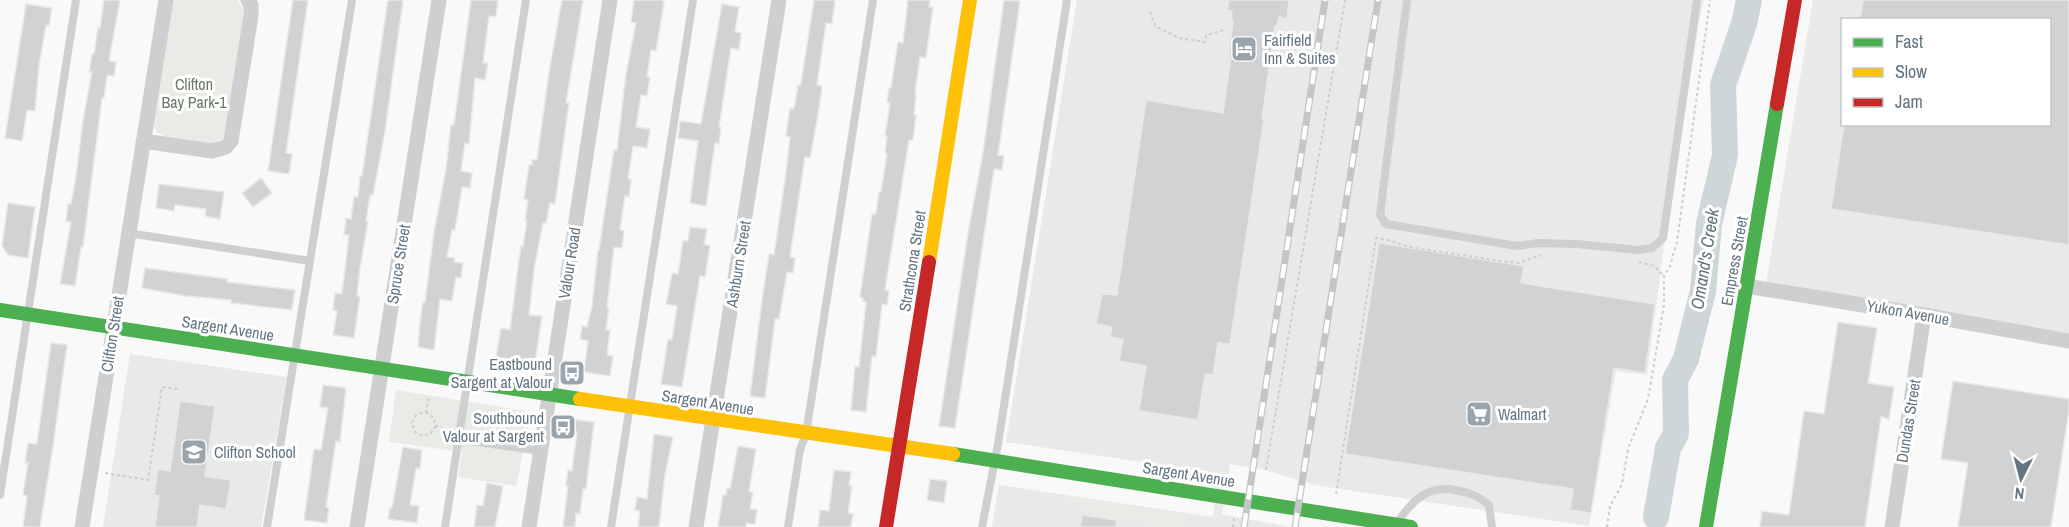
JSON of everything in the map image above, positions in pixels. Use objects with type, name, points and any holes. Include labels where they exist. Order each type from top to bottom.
[{"type":"main road","name":"Strathcona Street","points":[[886,527],[970,0]]},
{"type":"main road","name":"Empress Street","points":[[1706,527],[1792,1]]},
{"type":"main road","name":"Sargent Avenue","points":[[0,310],[713,420],[995,460],[1356,523],[1411,527]]},
{"type":"street","name":"Clifton Street","points":[[82,527],[166,0]]},
{"type":"street","points":[[143,141],[212,151],[226,147],[231,141],[251,16],[251,5],[248,0]]},
{"type":"street","name":"Spruce Street","points":[[357,527],[439,0]]},
{"type":"street","name":"Valour Road","points":[[529,527],[610,0]]},
{"type":"street","name":"Ashburn Street","points":[[696,527],[779,0]]},
{"type":"street","name":"Yukon Avenue","points":[[1746,286],[2069,341]]},
{"type":"street","name":"Dundas Street","points":[[1892,527],[1924,315]]},
{"type":"lane","points":[[0,495],[76,0]]},
{"type":"lane","points":[[267,527],[352,0]]},
{"type":"lane","points":[[445,527],[526,0]]},
{"type":"lane","points":[[611,527],[693,0]]},
{"type":"lane","points":[[788,527],[800,450],[806,434],[873,0]]},
{"type":"lane","points":[[982,527],[995,460],[1066,0]]},
{"type":"lane","points":[[1407,0],[1380,215],[1386,224],[1517,246],[1538,243],[1577,244],[1638,250],[1652,248],[1663,238],[1697,0]]},
{"type":"lane","points":[[128,233],[310,261]]},
{"type":"lane","points":[[459,438],[540,452]]},
{"type":"lane","points":[[1396,525],[1409,506],[1425,492],[1443,488],[1476,494],[1489,505],[1492,527]]},
{"type":"path","points":[[1266,470],[1316,186],[1345,0]]},
{"type":"path","points":[[1607,527],[1610,506],[1622,484],[1628,449],[1647,399],[1664,305],[1664,276],[1670,266],[1677,242],[1710,0]]},
{"type":"path","points":[[1150,12],[1155,26],[1179,38],[1204,42],[1206,35],[1224,30]]},
{"type":"path","points":[[1336,494],[1376,238],[1388,240]]},
{"type":"path","points":[[1654,266],[1664,276]]},
{"type":"path","points":[[91,471],[148,480],[162,387],[178,389]]},
{"type":"path","points":[[426,412],[429,393]]},
{"type":"path","points":[[426,412],[434,418],[435,426],[430,434],[422,436],[414,432],[412,422],[417,414],[426,412]]},
{"type":"path","points":[[406,421],[412,422]]},
{"type":"path","points":[[435,426],[442,427]]},
{"type":"path","points":[[421,441],[422,436]]},
{"type":"shaded area","points":[[1077,0],[1704,0],[1662,260],[1647,375],[1616,371],[1589,526],[1314,485],[1266,470],[1230,464],[1222,514],[1290,527],[992,527],[999,485],[1213,517],[1218,473],[1006,442]]},
{"type":"shaded area","points":[[1813,0],[2069,0],[2069,337],[1766,284]]},
{"type":"shaded area","name":"Clifton School","points":[[130,354],[287,377],[261,527],[103,527]]},
{"type":"green space","name":"Clifton Bay Park-1","points":[[171,0],[237,0],[242,7],[244,15],[228,129],[222,139],[212,144],[165,137],[157,132],[152,122]]},
{"type":"green space","points":[[396,390],[525,411],[529,426],[516,486],[458,477],[462,452],[389,442]]},
{"type":"green space","points":[[1042,492],[1187,514],[1186,527],[1161,527],[1112,520],[1112,516],[1079,512],[1080,503],[1041,497]]},
{"type":"building","points":[[104,0],[120,0],[109,61],[116,62],[114,76],[107,75],[104,98],[102,98],[83,247],[81,247],[75,286],[60,284],[71,222],[66,221],[68,204],[71,204],[76,177],[92,72],[89,72],[92,54],[94,54],[98,27],[100,28]]},
{"type":"building","points":[[293,0],[308,0],[286,153],[292,154],[289,174],[268,171]]},
{"type":"building","points":[[388,0],[403,0],[385,131],[366,221],[368,221],[360,268],[357,296],[360,296],[354,338],[333,335],[337,311],[333,310],[335,293],[342,294],[349,235],[344,235],[346,218],[351,219],[354,196],[358,197]]},
{"type":"building","points":[[471,0],[498,0],[496,17],[489,16],[483,63],[488,63],[485,80],[475,78],[469,144],[465,143],[461,171],[472,173],[470,188],[462,187],[455,230],[452,230],[447,257],[455,258],[454,262],[463,263],[461,278],[456,277],[452,301],[440,299],[434,350],[418,347],[420,322],[446,169],[451,125],[454,125]]},
{"type":"building","points":[[562,0],[583,0],[566,103],[569,103],[555,204],[550,203],[546,223],[543,223],[534,269],[529,315],[542,316],[535,363],[496,357],[501,328],[510,330],[521,246],[523,247],[527,220],[525,220],[528,200],[524,199],[529,165],[532,165],[532,160],[537,160]]},
{"type":"building","points":[[634,0],[662,0],[664,2],[656,51],[651,50],[647,96],[641,95],[636,127],[650,129],[647,148],[633,146],[628,179],[631,179],[629,197],[625,196],[620,230],[624,231],[622,248],[614,247],[606,330],[610,330],[607,355],[613,356],[610,376],[584,372],[588,341],[580,339],[582,326],[587,327],[592,306],[598,250],[614,149],[617,150],[626,74],[636,23],[631,22]]},
{"type":"building","points":[[814,0],[835,0],[832,24],[826,23],[817,85],[822,86],[810,158],[805,157],[790,257],[795,258],[793,273],[787,272],[779,319],[775,319],[765,398],[750,396],[769,254],[774,255],[785,180],[790,137],[786,136],[790,108],[793,109],[795,105],[798,85],[800,86],[801,83]]},
{"type":"building","points":[[908,0],[930,0],[929,7],[933,7],[926,58],[920,57],[915,92],[914,115],[916,115],[913,140],[909,140],[885,290],[889,291],[887,305],[882,304],[876,357],[872,356],[866,412],[851,410],[855,366],[859,367],[866,302],[860,297],[872,214],[876,214],[887,154],[885,153],[887,136],[885,136],[890,103],[887,102],[889,88],[891,88],[898,42],[903,43]]},
{"type":"building","points":[[1004,0],[1020,1],[998,155],[1004,156],[1002,170],[994,169],[955,428],[939,426],[969,227],[983,153]]},
{"type":"building","points":[[1229,0],[1289,0],[1287,19],[1279,17],[1277,26],[1275,26],[1262,119],[1264,119],[1230,344],[1218,343],[1213,375],[1205,374],[1198,420],[1139,411],[1146,366],[1119,361],[1123,339],[1110,337],[1112,327],[1096,324],[1102,294],[1117,295],[1146,100],[1223,113],[1231,56],[1229,55],[1233,20],[1231,20],[1232,11],[1227,10]]},
{"type":"building","points":[[1863,0],[2069,0],[2069,245],[1831,209],[1844,126],[2051,126],[2051,18],[1860,18]]},
{"type":"building","points":[[26,4],[52,8],[49,26],[46,25],[39,65],[35,111],[27,110],[22,141],[5,138]]},
{"type":"building","points":[[722,4],[739,7],[735,32],[741,33],[739,50],[731,48],[719,127],[721,127],[719,144],[715,143],[706,206],[690,203],[698,141],[678,138],[680,121],[701,124]]},
{"type":"building","points":[[261,178],[272,193],[253,207],[242,193]]},
{"type":"building","points":[[159,184],[224,192],[220,219],[205,216],[206,209],[175,205],[174,211],[156,208]]},
{"type":"building","points":[[8,203],[35,207],[28,258],[8,255],[2,246]]},
{"type":"building","points":[[690,227],[707,229],[704,244],[710,246],[705,277],[700,276],[682,387],[661,384],[668,339],[672,340],[677,306],[666,304],[672,273],[678,274],[683,241],[688,241]]},
{"type":"building","name":"Walmart","points":[[1379,243],[1524,266],[1521,283],[1655,304],[1645,373],[1614,368],[1591,513],[1570,510],[1573,489],[1345,454]]},
{"type":"building","points":[[145,268],[227,279],[227,282],[295,290],[292,310],[231,303],[231,300],[186,296],[142,288]]},
{"type":"building","points":[[1838,322],[1877,328],[1868,383],[1894,387],[1889,419],[1881,417],[1865,527],[1760,527],[1762,511],[1789,515],[1804,411],[1824,414]]},
{"type":"building","points":[[51,343],[67,345],[53,446],[40,527],[23,527],[27,496],[23,495],[28,463],[25,463],[28,443],[37,444]]},
{"type":"building","points":[[1953,381],[2069,399],[2051,527],[1958,527],[1968,463],[1941,459]]},
{"type":"building","points":[[323,385],[346,388],[340,442],[336,441],[326,507],[329,508],[327,523],[304,520],[314,449],[321,450],[328,408],[320,407]]},
{"type":"building","points":[[180,401],[215,406],[205,476],[231,480],[226,509],[200,505],[197,527],[155,527],[159,496],[154,495],[158,469],[170,471]]},
{"type":"building","points":[[570,419],[594,422],[586,489],[583,489],[580,514],[576,513],[575,527],[563,527],[568,470],[572,471],[577,432],[568,431]]},
{"type":"building","points":[[654,434],[673,437],[665,474],[659,527],[638,527],[640,511],[635,510],[637,497],[647,499]]},
{"type":"building","points":[[738,446],[756,449],[749,492],[753,492],[750,509],[757,510],[755,524],[746,523],[746,527],[718,527],[723,495],[726,495],[727,488],[730,489]]},
{"type":"building","points":[[403,447],[422,450],[420,469],[416,468],[410,505],[419,506],[417,523],[388,519]]},
{"type":"building","points":[[834,470],[851,472],[849,486],[852,486],[848,513],[853,514],[851,527],[818,527],[820,510],[829,511]]},
{"type":"building","points":[[930,479],[947,481],[944,503],[927,500]]},
{"type":"building","points":[[487,483],[503,486],[495,527],[474,527],[477,505],[483,506]]},
{"type":"building","points":[[1082,515],[1116,520],[1116,527],[1080,527]]},
{"type":"waterway","name":"Omand's Creek","points":[[1656,517],[1668,448],[1676,434],[1675,380],[1686,359],[1703,291],[1709,224],[1725,155],[1723,85],[1744,24],[1749,0]]},
{"type":"railway","points":[[1244,527],[1325,0]]},
{"type":"railway","points":[[1295,527],[1378,0]]},
{"type":"traffic: fast","points":[[1706,527],[1777,104]]},
{"type":"traffic: fast","points":[[0,310],[580,399]]},
{"type":"traffic: fast","points":[[953,454],[1411,527]]},
{"type":"traffic: slow","points":[[929,262],[970,0]]},
{"type":"traffic: slow","points":[[580,399],[953,454]]},
{"type":"traffic: jam","points":[[1777,104],[1795,0]]},
{"type":"traffic: jam","points":[[886,527],[929,262]]},
{"type":"place","name":"Fairfield Inn & Suites","points":[[1244,49]]},
{"type":"place","name":"Eastbound Sargent at Valour","points":[[572,373]]},
{"type":"place","name":"Walmart","points":[[1479,414]]},
{"type":"place","name":"Southbound Valour at Sargent","points":[[563,427]]},
{"type":"place","name":"Clifton School","points":[[194,452]]}]
